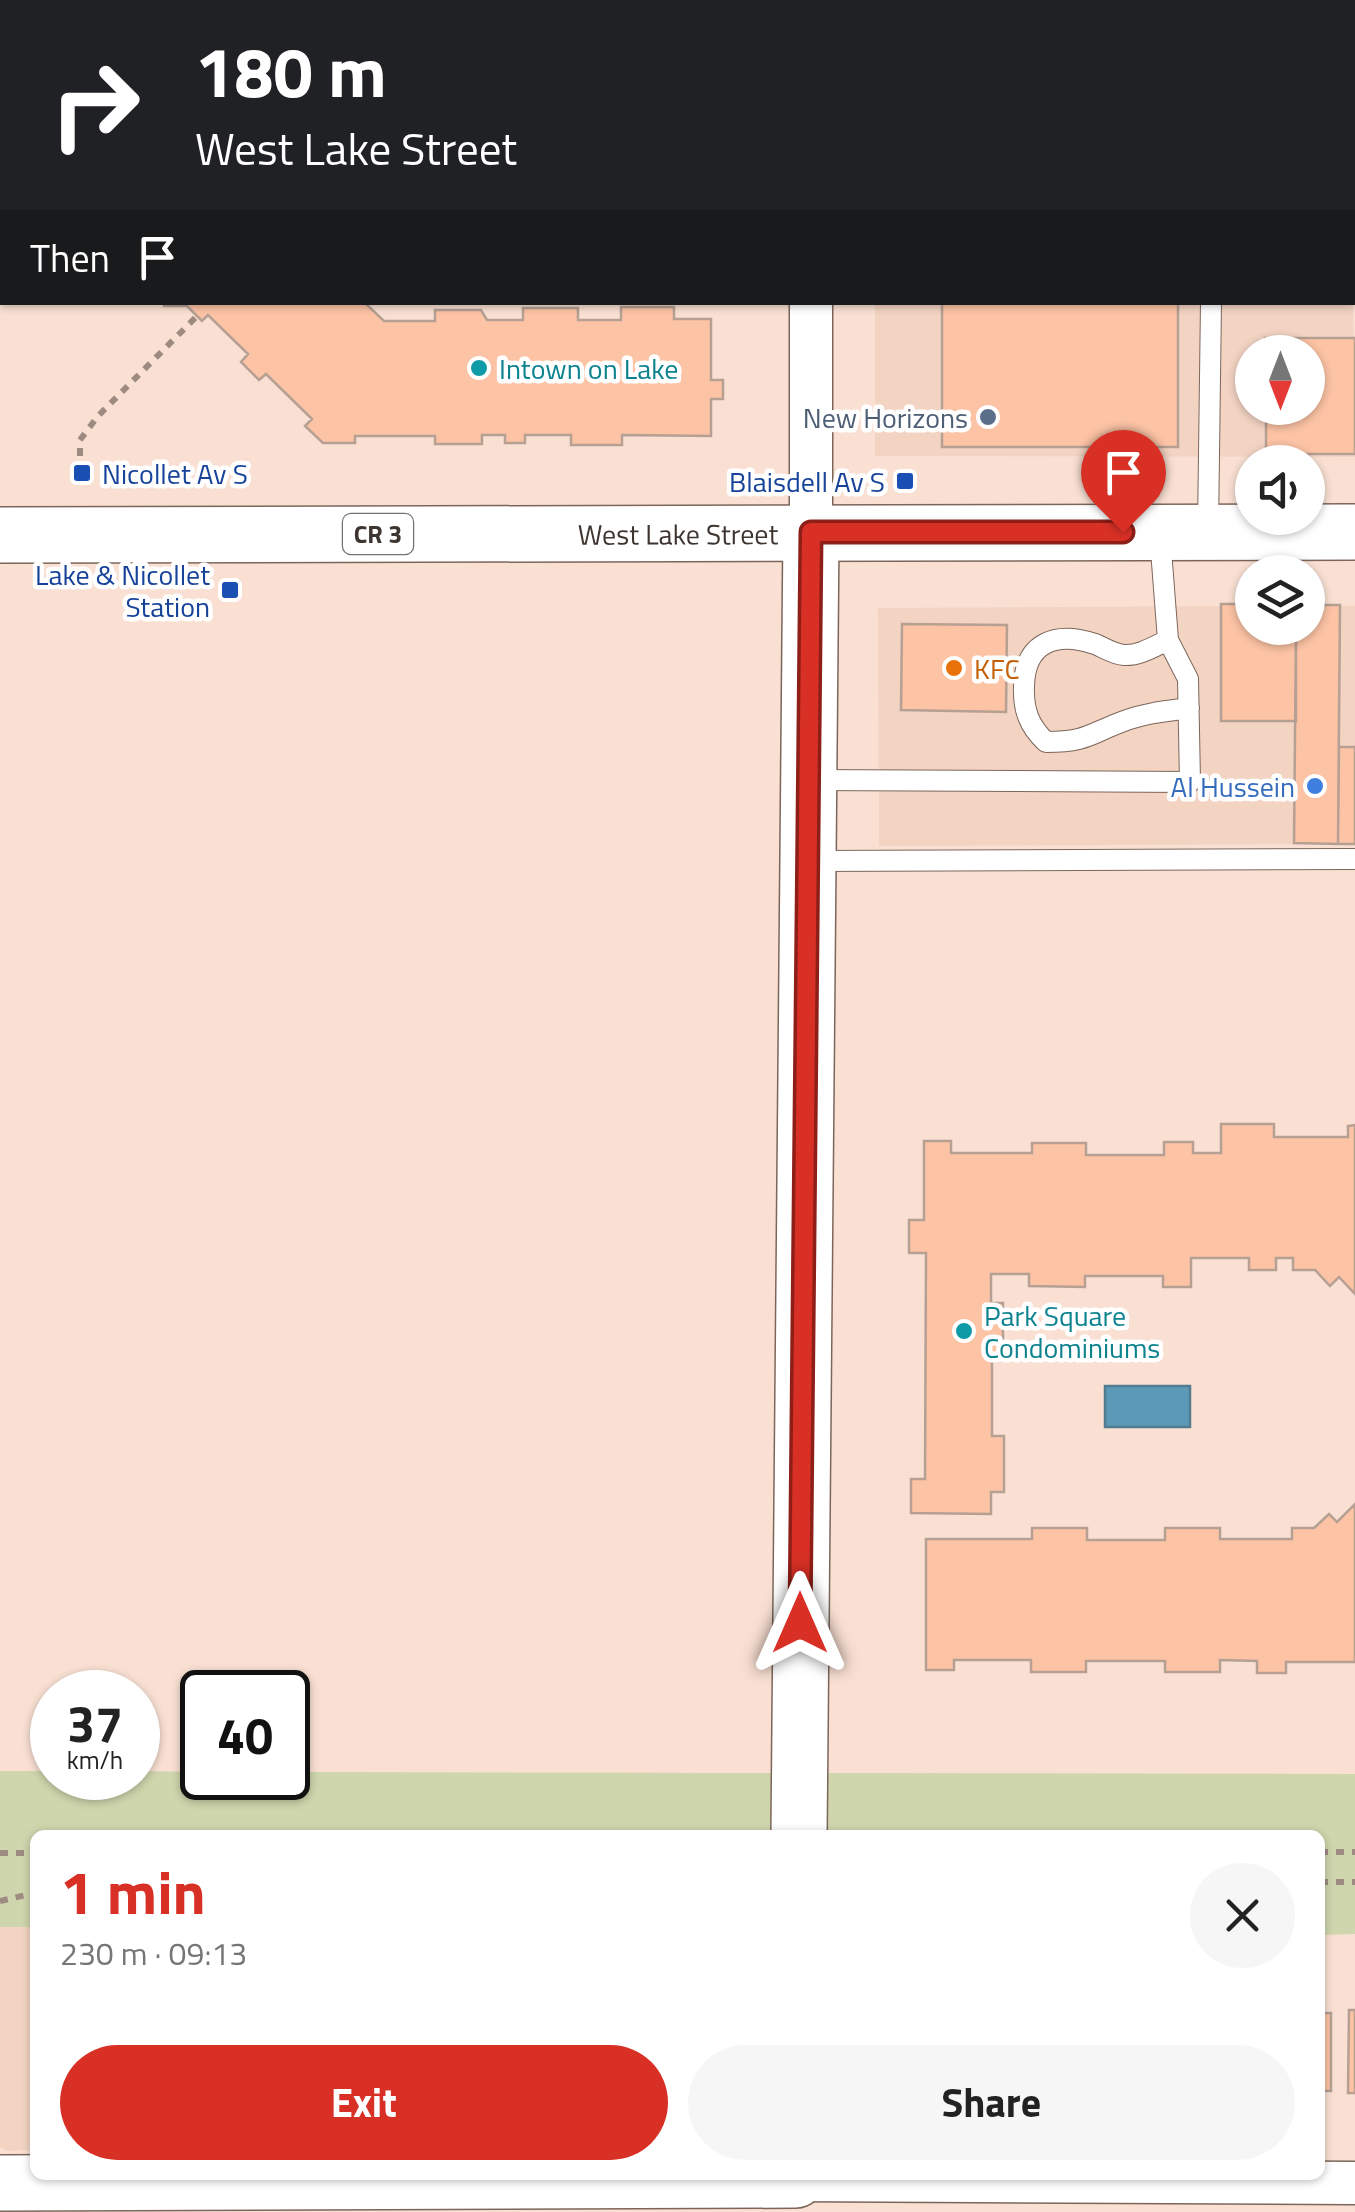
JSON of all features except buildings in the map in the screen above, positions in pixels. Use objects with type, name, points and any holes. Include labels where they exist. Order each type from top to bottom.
[{"type":"street","points":[[799,1830],[811,305]]},
{"type":"street","name":"West Lake Street","points":[[0,535],[1355,532]]},
{"type":"street","points":[[0,2183],[223,2190],[485,2180]]},
{"type":"street","points":[[686,2180],[796,2189],[1209,2190],[1355,2183]]},
{"type":"lane","points":[[808,780],[1190,782],[1188,678],[1168,640],[1211,305]]},
{"type":"lane","points":[[1168,640],[1128,656],[1072,638],[1053,639],[1036,649],[1025,666],[1024,708],[1032,729],[1046,742],[1073,742],[1122,722],[1189,708]]},
{"type":"lane","points":[[807,861],[1355,859]]},
{"type":"path","points":[[80,456],[80,440],[98,416],[197,316]]},
{"type":"path","points":[[1325,1852],[1355,1852]]},
{"type":"path","points":[[0,1853],[30,1853]]},
{"type":"path","points":[[1325,1882],[1355,1882]]},
{"type":"path","points":[[0,1901],[30,1894]]},
{"type":"shaded area","points":[[875,305],[1353,305],[1355,457],[1325,457],[1325,445],[1235,445],[1235,457],[875,456]]},
{"type":"shaded area","points":[[1235,606],[1235,645],[1325,645],[1325,606],[1355,606],[1355,844],[879,846],[878,608]]},
{"type":"shaded area","points":[[0,1925],[30,1926],[30,2150],[8,2151],[0,2147]]},
{"type":"green space","points":[[0,1771],[30,1771],[30,1800],[160,1800],[160,1771],[180,1772],[180,1800],[310,1800],[310,1772],[1355,1774],[1355,1934],[1325,1935],[1325,1830],[30,1830],[30,1927],[0,1927]]},
{"type":"water","points":[[1105,1386],[1190,1386],[1190,1427],[1105,1427]]},
{"type":"place","name":"Intown on Lake","points":[[479,368]]},
{"type":"place","name":"New Horizons","points":[[988,417]]},
{"type":"place","name":"Nicollet Av S","points":[[82,473]]},
{"type":"place","name":"Blaisdell Av S","points":[[905,481]]},
{"type":"place","name":"Lake & Nicollet Station","points":[[230,590]]},
{"type":"place","name":"KFC","points":[[954,668]]},
{"type":"place","name":"Al Hussein","points":[[1315,786]]},
{"type":"place","name":"Park Square Condominiums","points":[[964,1331]]},
{"type":"route","points":[[800,1623],[811,532],[1123,532]]}]
